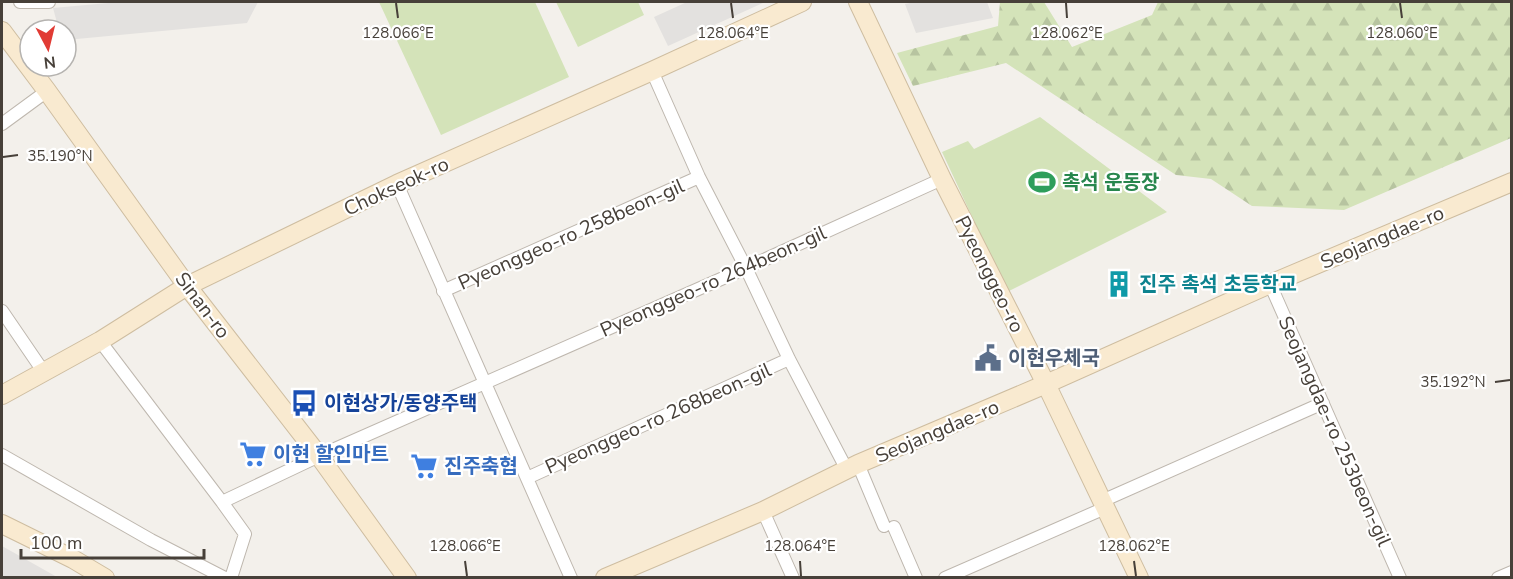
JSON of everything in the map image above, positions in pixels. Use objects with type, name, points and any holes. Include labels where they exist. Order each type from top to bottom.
[{"type":"street","points":[[20,2],[49,2]]},
{"type":"street","name":"Chokseok-ro","points":[[2,395],[100,341],[187,286],[397,184],[652,72],[802,2]]},
{"type":"street","name":"Pyeonggeo-ro","points":[[858,2],[942,179],[1046,384],[1139,578]]},
{"type":"street","name":"Sinan-ro","points":[[2,31],[187,286],[319,456],[407,578]]},
{"type":"street","points":[[652,72],[699,177],[789,359],[852,467]]},
{"type":"street","points":[[2,124],[47,91]]},
{"type":"street","name":"Pyeonggeo-ro 258beon-gil","points":[[443,291],[699,177]]},
{"type":"street","name":"Pyeonggeo-ro 264beon-gil","points":[[222,502],[319,456],[942,179]]},
{"type":"street","name":"Seojangdae-ro","points":[[605,578],[636,571],[852,467],[1270,284],[1512,182]]},
{"type":"street","points":[[397,184],[571,578]]},
{"type":"street","name":"Seojangdae-ro 253beon-gil","points":[[1270,284],[1400,578]]},
{"type":"street","points":[[2,311],[44,371]]},
{"type":"street","points":[[100,341],[245,534],[231,578]]},
{"type":"street","name":"Pyeonggeo-ro 268beon-gil","points":[[527,478],[789,359]]},
{"type":"street","points":[[945,578],[962,574],[1323,403]]},
{"type":"street","points":[[2,456],[151,540],[225,578]]},
{"type":"street","name":"Seojangdae-ro","points":[[852,467],[889,526],[916,578]]},
{"type":"street","points":[[763,511],[793,578]]},
{"type":"street","points":[[2,524],[73,559],[105,578]]},
{"type":"street","points":[[1498,578],[1512,572]]},
{"type":"green space","points":[[379,2],[535,2],[569,77],[441,135]]},
{"type":"green space","points":[[556,2],[638,2],[644,15],[578,47]]},
{"type":"green space","points":[[1000,2],[1044,2],[1072,47],[1152,15],[1158,2],[1511,2],[1511,138],[1344,210],[1252,206],[1211,179],[1176,175],[1006,63],[913,86],[897,53],[998,26]]},
{"type":"green space","name":"촉석 운동장","points":[[1040,117],[1167,212],[1007,292],[942,152],[968,141],[974,149]]},
{"type":"shaded area","points":[[119,2],[258,2],[247,23],[78,39],[78,18],[56,18],[53,8]]},
{"type":"shaded area","points":[[687,2],[765,2],[668,46],[654,17]]},
{"type":"shaded area","points":[[987,2],[993,18],[916,33],[905,4]]},
{"type":"shaded area","points":[[2,546],[57,577],[2,577]]},
{"type":"place","name":"촉석 운동장","points":[[1042,182]]},
{"type":"place","name":"진주 촉석 초등학교","points":[[1119,284]]},
{"type":"place","name":"이현우체국","points":[[988,358]]},
{"type":"place","name":"이현상가/동양주택","points":[[304,403]]},
{"type":"place","name":"이현 할인마트","points":[[253,454]]},
{"type":"place","name":"진주축협","points":[[424,466]]}]
